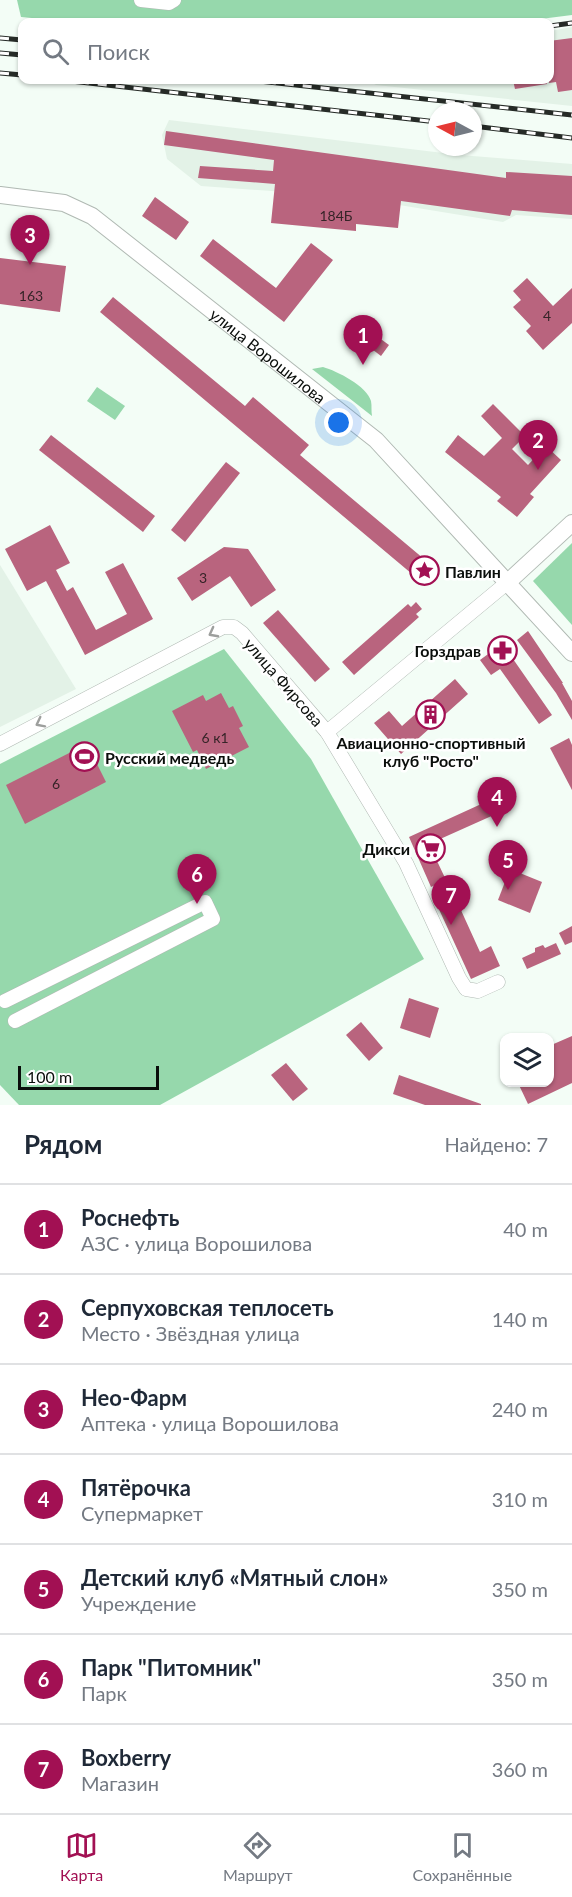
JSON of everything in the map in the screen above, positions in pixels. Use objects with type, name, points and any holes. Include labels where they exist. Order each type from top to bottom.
[{"type":"main road","name":"улица Ворошилова","points":[[0,195],[64,203],[86,213],[376,440],[572,653]]},
{"type":"main road","points":[[508,582],[572,524]]},
{"type":"street","points":[[141,0],[170,3],[174,0]]},
{"type":"street","name":"улица Фирсова","points":[[0,744],[223,627],[234,627],[242,633],[327,732],[508,582]]},
{"type":"street","points":[[327,732],[406,863],[466,990],[478,991],[498,982]]},
{"type":"street","points":[[5,1001],[205,902],[213,919],[15,1021]]},
{"type":"street","points":[[143,933],[152,950]]},
{"type":"street","points":[[73,968],[82,987]]},
{"type":"shaded area","points":[[572,27],[572,106],[374,84],[554,84],[554,30]]},
{"type":"shaded area","points":[[169,120],[428,151],[428,156],[472,156],[572,164],[572,219],[516,215],[503,222],[387,203],[300,193],[201,186],[167,159],[162,135]]},
{"type":"shaded area","points":[[0,565],[76,689],[0,727]]},
{"type":"green space","points":[[17,0],[572,0],[572,15],[548,18],[21,17]]},
{"type":"green space","points":[[323,367],[336,372],[364,390],[371,401],[372,416],[312,369]]},
{"type":"green space","points":[[97,387],[125,406],[115,420],[87,401]]},
{"type":"green space","points":[[572,543],[572,625],[533,581]]},
{"type":"green space","points":[[224,649],[311,759],[424,959],[160,1105],[19,1105],[0,1085],[0,764]]},
{"type":"building","points":[[572,38],[572,90],[558,92],[556,82],[554,82],[554,40]]},
{"type":"building","points":[[514,84],[547,84],[515,89]]},
{"type":"building","points":[[166,131],[506,178],[506,172],[572,176],[572,215],[512,210],[510,216],[401,201],[398,228],[356,224],[356,231],[271,223],[275,184],[198,178],[200,166],[273,171],[274,160],[164,145]]},
{"type":"building","points":[[155,197],[189,222],[176,240],[142,216]]},
{"type":"building","points":[[213,239],[276,288],[311,243],[333,260],[284,322],[200,256]]},
{"type":"building","points":[[0,258],[66,266],[60,312],[0,304]]},
{"type":"building","points":[[527,278],[553,306],[572,288],[572,323],[543,350],[526,331],[531,326],[513,307],[521,300],[513,291]]},
{"type":"building","points":[[113,297],[245,406],[253,397],[309,445],[300,455],[430,564],[418,579],[100,312]]},
{"type":"building","points":[[360,324],[389,345],[381,356],[352,334]]},
{"type":"building","points":[[493,404],[525,436],[512,449],[528,465],[546,446],[561,460],[530,494],[534,497],[517,517],[497,501],[501,497],[445,452],[458,435],[484,456],[502,438],[481,416]]},
{"type":"building","points":[[51,435],[155,516],[143,532],[39,450]]},
{"type":"building","points":[[226,462],[240,473],[185,542],[171,530]]},
{"type":"building","points":[[50,525],[70,563],[56,570],[67,591],[73,587],[96,630],[127,614],[105,572],[123,563],[153,619],[85,655],[46,581],[27,591],[5,549]]},
{"type":"building","points":[[224,547],[248,549],[276,590],[251,607],[230,576],[192,601],[177,578]]},
{"type":"building","points":[[416,602],[422,609],[416,614],[419,617],[354,675],[342,662],[408,604],[411,607]]},
{"type":"building","points":[[278,610],[330,669],[315,682],[263,623]]},
{"type":"building","points":[[528,631],[563,683],[572,701],[572,720],[556,693],[517,640]]},
{"type":"building","points":[[499,646],[504,646],[552,715],[539,724],[500,669],[491,675],[480,660]]},
{"type":"building","name":"Авиационно-спортивный клуб \"Росто\"","points":[[455,679],[468,694],[401,754],[374,723],[389,711],[402,726]]},
{"type":"building","points":[[221,693],[229,708],[233,706],[243,726],[239,728],[249,747],[206,769],[197,750],[193,752],[172,711],[203,695],[206,701]]},
{"type":"building","points":[[569,738],[572,745],[572,790],[550,748]]},
{"type":"building","points":[[87,744],[106,782],[25,824],[6,785]]},
{"type":"building","points":[[490,800],[496,814],[429,844],[446,880],[431,887],[409,837]]},
{"type":"building","points":[[510,869],[542,882],[530,913],[498,900]]},
{"type":"building","points":[[455,897],[480,952],[491,946],[500,966],[471,979],[437,905]]},
{"type":"building","points":[[572,926],[572,942],[565,945],[559,933]]},
{"type":"building","points":[[556,943],[561,954],[527,969],[522,958],[535,952],[535,948],[543,945],[545,948]]},
{"type":"building","points":[[409,998],[439,1008],[430,1038],[400,1028]]},
{"type":"building","points":[[361,1022],[383,1048],[369,1061],[346,1035]]},
{"type":"building","points":[[572,1036],[572,1083],[528,1104],[520,1087],[554,1087],[554,1044]]},
{"type":"building","points":[[286,1063],[308,1089],[293,1101],[271,1075]]},
{"type":"building","points":[[399,1075],[481,1105],[425,1105],[393,1094]]},
{"type":"railway","points":[[554,25],[572,23]]},
{"type":"railway","points":[[0,38],[18,40]]},
{"type":"railway","points":[[0,53],[18,55]]},
{"type":"railway","points":[[0,73],[18,75]]},
{"type":"railway","points":[[98,84],[428,121]]},
{"type":"railway","points":[[286,84],[572,115]]},
{"type":"railway","points":[[482,127],[572,138]]},
{"type":"place","name":"Нео-Фарм","points":[[30,265]]},
{"type":"place","name":"Роснефть","points":[[363,365]]},
{"type":"place","name":"Серпуховская теплосеть","points":[[538,470]]},
{"type":"place","name":"Павлин","points":[[424,571]]},
{"type":"place","name":"Горздрав","points":[[502,650]]},
{"type":"place","name":"Авиационно-спортивный клуб \"Росто\"","points":[[431,714]]},
{"type":"place","name":"Русский медведь","points":[[84,757]]},
{"type":"place","name":"Пятёрочка","points":[[497,827]]},
{"type":"place","name":"Дикси","points":[[431,848]]},
{"type":"place","name":"Детский клуб «Мятный слон»","points":[[508,890]]},
{"type":"place","name":"Парк \"Питомник\"","points":[[197,904]]},
{"type":"place","name":"Boxberry","points":[[451,925]]}]
